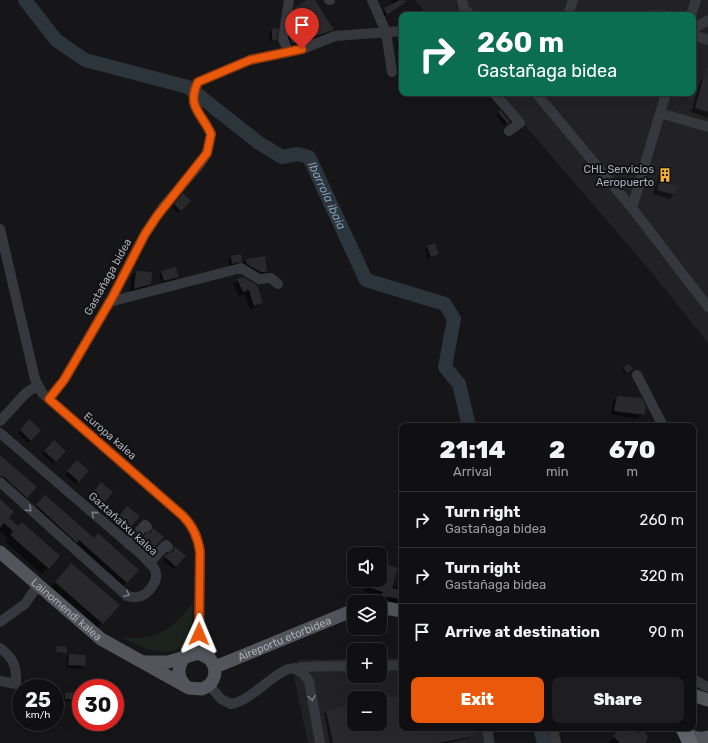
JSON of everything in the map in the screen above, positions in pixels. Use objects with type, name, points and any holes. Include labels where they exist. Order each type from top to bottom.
[{"type":"highway","points":[[684,731],[690,743]]},
{"type":"main road","name":"Lainomendi kalea","points":[[1,554],[101,639],[185,685]]},
{"type":"main road","points":[[387,608],[399,610]]},
{"type":"main road","name":"Aireportu etorbidea","points":[[214,667],[347,613]]},
{"type":"main road","points":[[199,653],[210,659],[214,667],[214,676],[209,685],[197,690],[185,685],[180,679],[179,669],[185,657],[199,653]]},
{"type":"main road","name":"Lainomendi kalea","points":[[139,661],[156,663],[168,662],[185,657]]},
{"type":"main road","points":[[686,731],[690,736],[695,738],[708,738]]},
{"type":"street","points":[[288,51],[283,39],[289,0]]},
{"type":"street","points":[[372,0],[386,32],[392,72]]},
{"type":"street","points":[[462,0],[464,8],[467,12]]},
{"type":"street","points":[[569,12],[573,0]]},
{"type":"street","points":[[692,12],[696,0]]},
{"type":"street","points":[[696,27],[708,20]]},
{"type":"street","name":"Gastañaga bidea","points":[[49,399],[64,380],[109,302],[145,234],[163,208],[207,153],[211,134],[194,106],[193,92],[198,82],[250,60],[302,49],[335,36],[399,31]]},
{"type":"street","points":[[696,37],[708,40]]},
{"type":"street","points":[[497,96],[520,124],[509,132]]},
{"type":"street","points":[[541,96],[554,116],[632,208],[708,307]]},
{"type":"street","points":[[632,208],[665,96]]},
{"type":"street","points":[[660,113],[708,126]]},
{"type":"street","name":"Europa kalea","points":[[0,229],[3,255],[35,379],[42,393],[183,516],[194,530],[198,539],[200,552],[199,653]]},
{"type":"street","points":[[109,302],[241,268],[259,280],[271,278],[278,284]]},
{"type":"street","points":[[637,375],[661,423]]},
{"type":"street","points":[[0,421],[26,393],[38,385]]},
{"type":"street","name":"Gaztañatxu kalea","points":[[0,433],[127,542],[149,563],[155,572],[153,586],[147,592],[137,597],[127,596],[0,482]]},
{"type":"street","points":[[127,542],[141,523],[138,520]]},
{"type":"street","points":[[127,542],[145,525],[147,528]]},
{"type":"street","points":[[149,563],[166,545],[168,547]]},
{"type":"street","points":[[0,622],[24,604],[38,585]]},
{"type":"street","points":[[0,648],[14,660],[17,670],[16,684],[0,681]]},
{"type":"street","points":[[387,666],[399,665]]},
{"type":"street","points":[[209,685],[225,702],[231,704],[238,703],[276,676],[293,669],[347,666]]},
{"type":"street","points":[[293,669],[303,673],[310,681],[320,743]]},
{"type":"street","points":[[696,684],[703,697]]},
{"type":"street","points":[[487,731],[489,743]]},
{"type":"street","points":[[553,731],[556,743]]},
{"type":"shaded area","points":[[415,0],[708,0],[708,343],[652,273],[500,96],[696,96],[696,12],[425,12]]},
{"type":"shaded area","points":[[193,602],[192,624],[189,636],[183,645],[176,650],[167,652],[157,651],[137,645],[120,636],[143,638],[162,632],[179,619]]},
{"type":"shaded area","points":[[387,658],[399,658],[399,731],[493,731],[495,743],[308,743],[294,677],[298,660],[347,659],[347,683],[387,683]]},
{"type":"building","points":[[307,0],[315,0],[334,30],[292,44],[290,38],[291,30],[295,27],[292,22],[298,17],[294,8]]},
{"type":"building","points":[[400,0],[407,1],[387,15],[384,8]]},
{"type":"building","points":[[665,8],[666,12],[643,12]]},
{"type":"building","points":[[278,28],[277,40],[272,40],[272,29]]},
{"type":"building","points":[[706,68],[708,69],[708,112],[695,108]]},
{"type":"building","points":[[500,110],[510,122],[508,124],[498,112]]},
{"type":"building","name":"CHL Servicios Aeropuerto","points":[[664,165],[671,167],[666,183],[678,186],[675,195],[657,190]]},
{"type":"building","points":[[183,193],[191,201],[181,211],[174,204]]},
{"type":"building","points":[[435,243],[439,254],[431,257],[427,246]]},
{"type":"building","points":[[241,254],[242,262],[232,264],[231,256]]},
{"type":"building","points":[[265,256],[267,272],[261,272],[247,264],[246,259]]},
{"type":"building","points":[[176,267],[179,277],[164,281],[161,271]]},
{"type":"building","points":[[136,271],[152,272],[151,284],[134,289]]},
{"type":"building","points":[[243,277],[257,285],[263,303],[254,306],[249,290],[243,292],[237,279]]},
{"type":"building","points":[[629,364],[633,369],[627,373],[623,367]]},
{"type":"building","points":[[617,396],[642,398],[646,407],[644,415],[614,411]]},
{"type":"building","points":[[29,419],[41,430],[31,441],[20,430]]},
{"type":"building","points":[[54,440],[66,451],[56,462],[44,451]]},
{"type":"building","points":[[0,455],[37,487],[27,498],[4,477],[0,476]]},
{"type":"building","points":[[77,460],[89,471],[79,482],[67,471]]},
{"type":"building","points":[[101,482],[113,492],[104,503],[92,493]]},
{"type":"building","points":[[45,495],[94,538],[98,533],[139,570],[127,583],[79,540],[77,543],[36,505]]},
{"type":"building","points":[[0,499],[14,512],[9,518],[18,526],[22,522],[60,556],[49,569],[10,535],[13,531],[4,523],[0,528]]},
{"type":"building","points":[[127,506],[140,516],[131,527],[119,516]]},
{"type":"building","points":[[153,528],[164,537],[154,548],[142,538],[146,533],[151,532]]},
{"type":"building","points":[[174,546],[186,556],[176,567],[164,556],[173,551]]},
{"type":"building","points":[[71,563],[120,605],[103,624],[55,582]]},
{"type":"building","points":[[387,565],[398,568],[392,588],[399,589],[399,599],[382,595],[383,592],[368,587],[387,587]]},
{"type":"building","points":[[57,646],[67,647],[67,653],[56,652]]},
{"type":"building","points":[[69,654],[86,655],[85,666],[68,665]]},
{"type":"building","points":[[72,692],[72,699],[65,699],[65,693]]},
{"type":"building","points":[[399,696],[399,731],[473,731],[474,736],[438,743],[333,743],[326,710],[347,706],[347,731],[387,731],[387,698]]},
{"type":"building","points":[[618,731],[636,731],[639,734],[643,731],[648,736],[646,743],[620,743],[613,736]]},
{"type":"waterway","name":"Ibarrola ibaia","points":[[25,0],[56,40],[85,60],[188,87],[259,143],[282,157],[298,154],[309,157],[366,280],[445,304],[454,319],[445,367],[459,384],[468,423]]},
{"type":"waterway","name":"Ibarrola ibaia","points":[[541,731],[544,743]]},
{"type":"place","name":"CHL Servicios Aeropuerto","points":[[665,175]]},
{"type":"route","points":[[199,634],[200,552],[198,539],[191,525],[183,516],[49,399],[64,380],[112,298],[145,234],[163,208],[200,164],[207,153],[211,140],[211,134],[194,106],[193,92],[198,82],[250,60],[302,49]]}]
